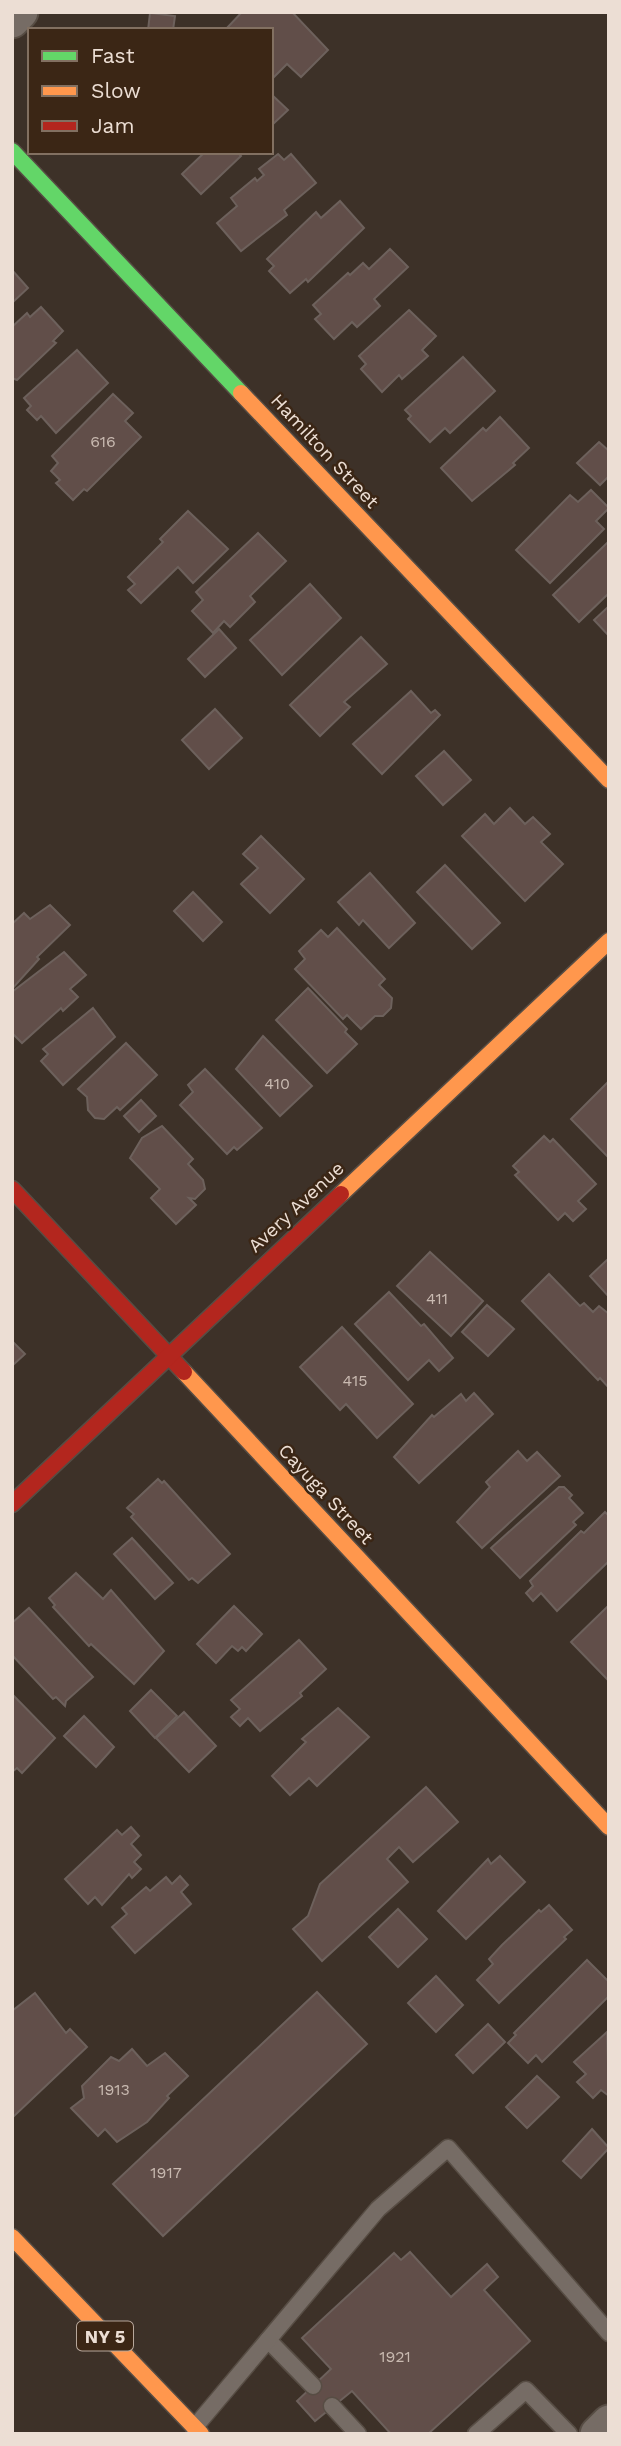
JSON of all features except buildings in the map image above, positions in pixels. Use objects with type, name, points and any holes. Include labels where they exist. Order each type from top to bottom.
[{"type":"street","points":[[12,21],[21,12]]},
{"type":"street","name":"Hamilton Street","points":[[12,150],[609,780]]},
{"type":"street","name":"Avery Avenue","points":[[12,1504],[609,941]]},
{"type":"street","name":"Cayuga Street","points":[[12,1189],[609,1827]]},
{"type":"street","name":"NY 5","points":[[12,2237],[198,2431]]},
{"type":"street","points":[[597,2434],[609,2422]]},
{"type":"lane","points":[[198,2431],[268,2340],[378,2209],[448,2148],[609,2333]]},
{"type":"lane","points":[[268,2340],[313,2386]]},
{"type":"lane","points":[[476,2434],[526,2390],[569,2434]]},
{"type":"lane","points":[[332,2406],[358,2434]]},
{"type":"traffic: fast","points":[[12,151],[241,393]]},
{"type":"traffic: slow","points":[[241,393],[609,780]]},
{"type":"traffic: slow","points":[[341,1194],[609,941]]},
{"type":"traffic: slow","points":[[184,1372],[609,1827]]},
{"type":"traffic: slow","points":[[12,2237],[201,2434]]},
{"type":"traffic: jam","points":[[12,1189],[184,1372]]},
{"type":"traffic: jam","points":[[12,1504],[341,1194]]}]
